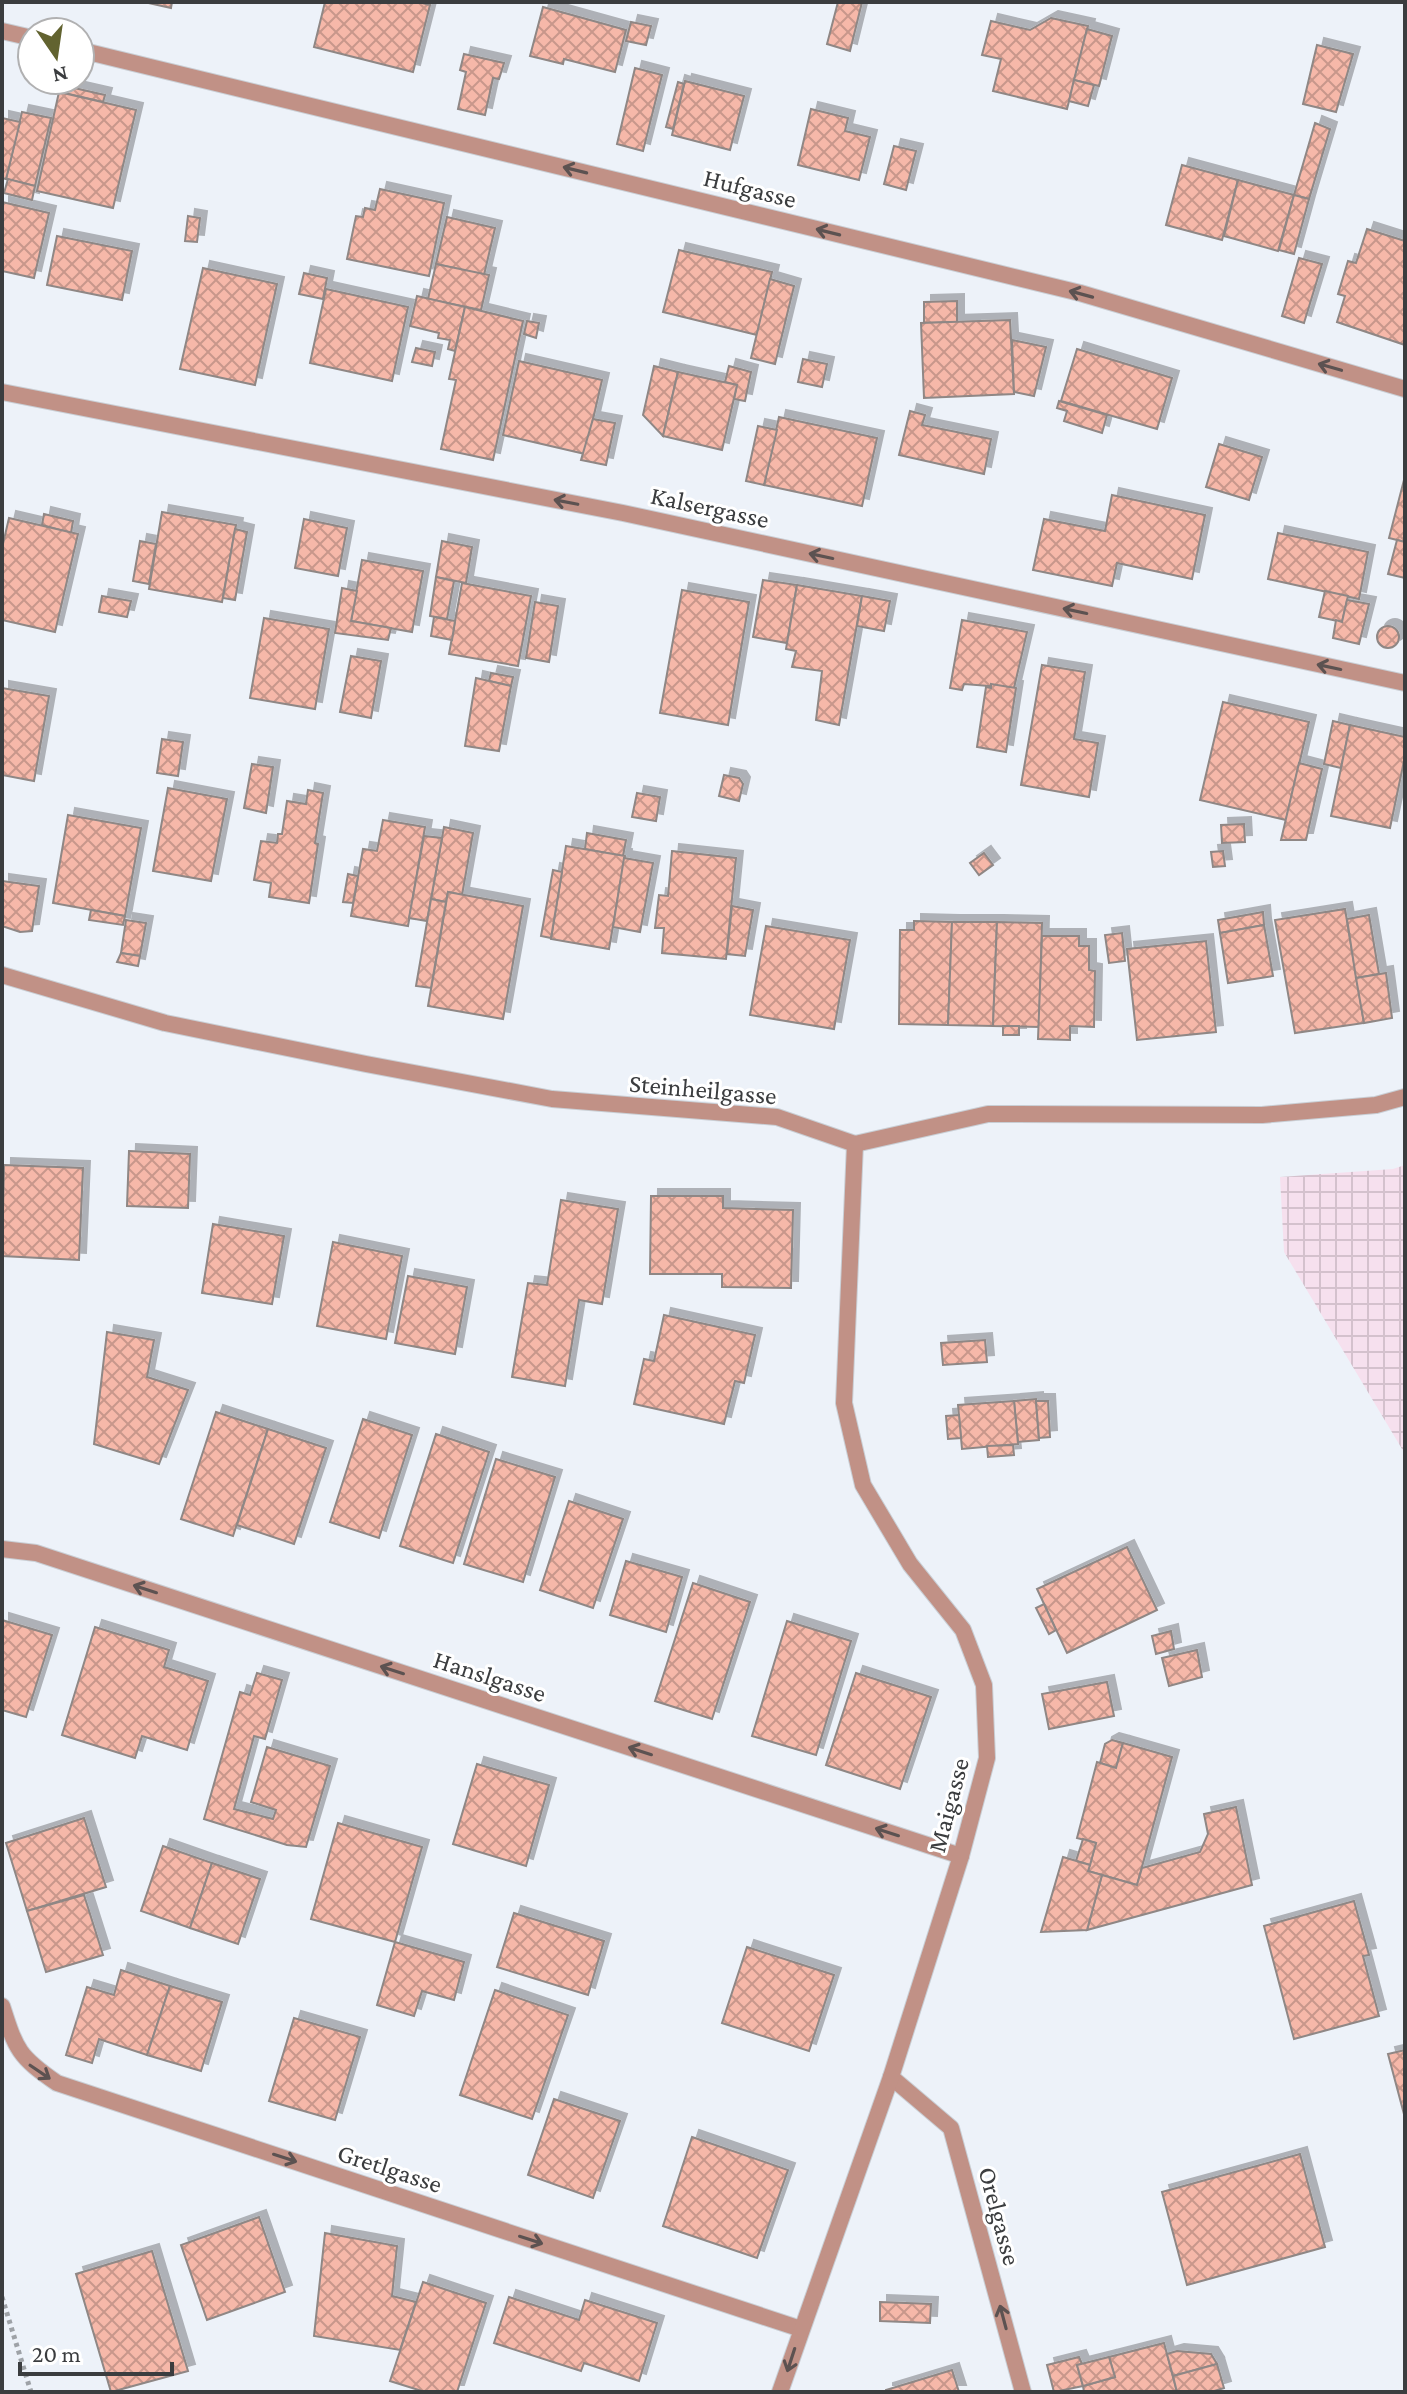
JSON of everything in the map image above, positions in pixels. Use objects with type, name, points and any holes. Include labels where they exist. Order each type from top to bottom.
[{"type":"street","name":"Hufgasse","points":[[96,54],[1080,293],[1405,389]]},
{"type":"street","name":"Kalsergasse","points":[[2,392],[623,513],[1405,683]]},
{"type":"street","name":"Steinheilgasse","points":[[2,975],[165,1023],[366,1064],[552,1099],[777,1117],[855,1144]]},
{"type":"street","points":[[855,1144],[988,1114],[1262,1115],[1376,1105],[1405,1097]]},
{"type":"street","name":"Maigasse","points":[[780,2392],[891,2077],[961,1856],[987,1758],[984,1685],[963,1630],[910,1564],[863,1485],[844,1403],[855,1144]]},
{"type":"street","name":"Hanslgasse","points":[[2,1549],[36,1553],[961,1856]]},
{"type":"street","name":"Gretlgasse","points":[[2,2006],[12,2038],[27,2063],[57,2083],[801,2329]]},
{"type":"street","name":"Orelgasse","points":[[891,2077],[951,2128],[1023,2392]]},
{"type":"path","points":[[2,2297],[31,2392]]},
{"type":"shaded area","points":[[1405,1165],[1405,1454],[1284,1252],[1280,1177],[1393,1169]]},
{"type":"building","points":[[144,2],[172,2],[171,8]]},
{"type":"building","points":[[325,2],[418,2],[430,5],[413,72],[314,47]]},
{"type":"building","points":[[838,2],[862,2],[850,51],[827,44]]},
{"type":"building","points":[[543,7],[626,30],[615,72],[564,59],[563,64],[530,56]]},
{"type":"building","points":[[1051,18],[1088,26],[1067,109],[993,91],[1001,59],[982,55],[991,21],[1030,30]]},
{"type":"building","points":[[631,22],[651,26],[646,45],[626,41]]},
{"type":"building","points":[[1087,29],[1112,36],[1099,86],[1074,80]]},
{"type":"building","points":[[1317,45],[1353,54],[1336,112],[1303,104]]},
{"type":"building","points":[[464,54],[504,63],[499,79],[493,78],[485,115],[458,109],[466,72],[460,70]]},
{"type":"building","points":[[635,68],[662,75],[643,151],[617,144]]},
{"type":"building","points":[[1074,80],[1094,85],[1088,106],[1069,101]]},
{"type":"building","points":[[685,81],[744,96],[730,150],[672,135]]},
{"type":"building","points":[[678,82],[684,84],[673,129],[666,127]]},
{"type":"building","points":[[105,95],[103,102],[77,96]]},
{"type":"building","points":[[58,96],[76,96],[136,110],[113,208],[37,191]]},
{"type":"building","points":[[811,109],[848,118],[845,131],[870,137],[859,180],[798,165]]},
{"type":"building","points":[[22,112],[51,118],[35,186],[6,179]]},
{"type":"building","points":[[2,118],[20,122],[6,179],[2,178]]},
{"type":"building","points":[[1315,123],[1330,129],[1309,199],[1294,195]]},
{"type":"building","points":[[894,146],[916,151],[906,190],[884,184]]},
{"type":"building","points":[[1182,165],[1238,180],[1222,240],[1166,225]]},
{"type":"building","points":[[8,179],[35,186],[32,200],[4,193]]},
{"type":"building","points":[[1238,180],[1294,195],[1278,251],[1224,236]]},
{"type":"building","points":[[380,189],[444,203],[429,276],[347,259],[356,216],[363,217],[365,208],[375,210]]},
{"type":"building","points":[[1294,195],[1309,199],[1294,254],[1279,250]]},
{"type":"building","points":[[2,202],[49,213],[34,278],[2,271]]},
{"type":"building","points":[[188,216],[200,218],[197,242],[185,241]]},
{"type":"building","points":[[447,217],[495,228],[484,275],[436,264]]},
{"type":"building","points":[[1367,229],[1405,241],[1405,345],[1337,322],[1345,296],[1338,294],[1348,261],[1356,263]]},
{"type":"building","points":[[57,236],[132,251],[122,300],[47,285]]},
{"type":"building","points":[[679,250],[772,272],[757,335],[663,312]]},
{"type":"building","points":[[1299,258],[1322,264],[1304,323],[1282,316]]},
{"type":"building","points":[[436,264],[489,275],[481,310],[428,299]]},
{"type":"building","points":[[203,268],[277,284],[255,385],[180,369]]},
{"type":"building","points":[[304,273],[327,278],[323,299],[299,294]]},
{"type":"building","points":[[770,279],[794,286],[775,364],[751,358]]},
{"type":"building","points":[[326,289],[408,307],[392,381],[310,363]]},
{"type":"building","points":[[417,296],[465,307],[455,351],[448,349],[450,340],[438,338],[439,333],[410,326]]},
{"type":"building","points":[[957,301],[957,322],[924,323],[924,302]]},
{"type":"building","points":[[465,307],[523,321],[493,460],[441,449],[456,380],[449,379]]},
{"type":"building","points":[[1010,320],[1014,394],[924,398],[921,323]]},
{"type":"building","points":[[527,321],[539,323],[536,338],[524,334]]},
{"type":"building","points":[[1012,340],[1046,347],[1034,396],[1014,392]]},
{"type":"building","points":[[416,348],[435,352],[432,366],[412,362]]},
{"type":"building","points":[[1077,349],[1172,378],[1157,429],[1061,401]]},
{"type":"building","points":[[803,359],[827,364],[822,387],[798,382]]},
{"type":"building","points":[[519,361],[602,380],[585,454],[503,435]]},
{"type":"building","points":[[654,366],[678,372],[663,436],[643,415]]},
{"type":"building","points":[[729,366],[751,372],[745,401],[734,399],[737,385],[725,382]]},
{"type":"building","points":[[678,372],[737,385],[722,450],[663,436]]},
{"type":"building","points":[[1059,401],[1107,415],[1102,433],[1064,421],[1067,411],[1057,408]]},
{"type":"building","points":[[910,411],[925,415],[922,425],[991,439],[984,474],[899,455]]},
{"type":"building","points":[[779,417],[877,438],[862,506],[764,485]]},
{"type":"building","points":[[593,419],[615,423],[606,465],[581,460]]},
{"type":"building","points":[[758,426],[777,430],[764,485],[746,481]]},
{"type":"building","points":[[1219,444],[1262,457],[1249,500],[1206,487]]},
{"type":"building","points":[[1405,476],[1405,542],[1389,538]]},
{"type":"building","points":[[1112,495],[1205,515],[1192,579],[1117,563],[1112,586],[1033,570],[1044,519],[1105,531]]},
{"type":"building","points":[[162,512],[236,525],[222,602],[149,589]]},
{"type":"building","points":[[44,514],[73,521],[71,533],[42,525]]},
{"type":"building","points":[[9,518],[78,534],[55,632],[2,620],[2,548]]},
{"type":"building","points":[[304,519],[347,528],[338,576],[295,568]]},
{"type":"building","points":[[235,529],[247,532],[235,600],[223,598]]},
{"type":"building","points":[[1278,533],[1368,552],[1359,599],[1268,579]]},
{"type":"building","points":[[1397,540],[1405,542],[1405,578],[1388,574]]},
{"type":"building","points":[[140,541],[156,544],[149,584],[133,581]]},
{"type":"building","points":[[442,541],[472,547],[466,583],[436,577]]},
{"type":"building","points":[[362,560],[423,571],[412,632],[351,621]]},
{"type":"building","points":[[436,577],[454,581],[447,619],[430,616]]},
{"type":"building","points":[[763,580],[797,585],[787,643],[753,637]]},
{"type":"building","points":[[462,583],[531,596],[518,666],[449,654]]},
{"type":"building","points":[[797,585],[862,596],[839,725],[816,720],[822,671],[792,667],[796,651],[786,649]]},
{"type":"building","points":[[342,588],[357,591],[351,621],[391,628],[388,640],[335,633]]},
{"type":"building","points":[[682,590],[749,602],[728,725],[660,713]]},
{"type":"building","points":[[1325,591],[1348,596],[1342,622],[1319,617]]},
{"type":"building","points":[[102,596],[131,601],[127,617],[99,612]]},
{"type":"building","points":[[862,596],[890,601],[884,631],[857,626]]},
{"type":"building","points":[[1347,600],[1369,604],[1359,644],[1333,638],[1336,620],[1342,622]]},
{"type":"building","points":[[535,602],[558,606],[549,662],[526,658]]},
{"type":"building","points":[[434,617],[455,621],[452,640],[431,636]]},
{"type":"building","points":[[264,618],[329,629],[315,709],[250,698]]},
{"type":"building","points":[[962,620],[1027,632],[1014,688],[964,684],[962,690],[950,688]]},
{"type":"building","points":[[1388,626],[1399,637],[1388,648],[1377,637]]},
{"type":"building","points":[[351,656],[381,661],[371,718],[340,712]]},
{"type":"building","points":[[1042,665],[1085,672],[1074,739],[1098,743],[1089,797],[1021,785]]},
{"type":"building","points":[[491,673],[513,677],[511,686],[489,681]]},
{"type":"building","points":[[476,678],[511,686],[499,751],[465,746]]},
{"type":"building","points":[[991,684],[1016,688],[1006,752],[977,747],[986,687],[991,688]]},
{"type":"building","points":[[2,688],[49,696],[34,781],[2,775]]},
{"type":"building","points":[[1223,702],[1309,722],[1286,820],[1200,800]]},
{"type":"building","points":[[1333,721],[1350,725],[1341,768],[1324,764]]},
{"type":"building","points":[[1350,725],[1405,737],[1405,756],[1390,828],[1331,816]]},
{"type":"building","points":[[162,739],[183,742],[178,776],[157,773]]},
{"type":"building","points":[[1299,763],[1322,769],[1306,840],[1281,840]]},
{"type":"building","points":[[252,764],[273,767],[266,813],[244,808]]},
{"type":"building","points":[[724,775],[739,778],[743,784],[739,801],[719,796]]},
{"type":"building","points":[[168,788],[227,799],[211,881],[153,871]]},
{"type":"building","points":[[308,790],[323,793],[309,903],[269,897],[271,883],[254,880],[261,841],[277,843],[278,834],[282,834],[287,801],[306,804]]},
{"type":"building","points":[[637,793],[660,797],[656,821],[632,817]]},
{"type":"building","points":[[68,815],[141,828],[125,916],[53,903]]},
{"type":"building","points":[[383,820],[425,827],[408,926],[351,916],[363,849],[377,851]]},
{"type":"building","points":[[1244,824],[1245,842],[1222,843],[1221,825]]},
{"type":"building","points":[[444,827],[473,833],[462,895],[448,892],[446,902],[431,899]]},
{"type":"building","points":[[587,833],[626,840],[623,856],[585,849]]},
{"type":"building","points":[[424,836],[442,838],[427,921],[409,918]]},
{"type":"building","points":[[566,846],[625,856],[609,949],[551,939]]},
{"type":"building","points":[[672,851],[736,858],[726,959],[662,953],[664,928],[655,928],[659,895],[668,896]]},
{"type":"building","points":[[1223,851],[1225,866],[1213,867],[1211,852]]},
{"type":"building","points":[[984,853],[993,865],[979,875],[970,863]]},
{"type":"building","points":[[624,858],[653,863],[640,932],[613,927]]},
{"type":"building","points":[[553,870],[562,872],[551,938],[541,936]]},
{"type":"building","points":[[348,874],[358,876],[353,903],[343,902]]},
{"type":"building","points":[[2,881],[39,886],[32,931],[20,932],[2,926]]},
{"type":"building","points":[[448,892],[523,906],[503,1019],[428,1006]]},
{"type":"building","points":[[431,899],[446,902],[431,988],[416,986]]},
{"type":"building","points":[[732,906],[753,910],[745,956],[727,954]]},
{"type":"building","points":[[1345,909],[1364,1023],[1295,1033],[1275,920]]},
{"type":"building","points":[[91,910],[125,916],[123,925],[89,920]]},
{"type":"building","points":[[1263,912],[1264,925],[1220,933],[1218,920]]},
{"type":"building","points":[[1369,915],[1379,974],[1356,978],[1347,919]]},
{"type":"building","points":[[126,920],[146,923],[140,956],[121,953]]},
{"type":"building","points":[[914,921],[952,922],[948,1025],[899,1024],[900,930],[914,930]]},
{"type":"building","points":[[952,922],[997,922],[993,1026],[948,1025]]},
{"type":"building","points":[[997,922],[1042,923],[1039,1027],[993,1026]]},
{"type":"building","points":[[1264,925],[1273,976],[1228,983],[1220,933]]},
{"type":"building","points":[[766,926],[850,940],[834,1029],[750,1015]]},
{"type":"building","points":[[1122,933],[1125,961],[1109,963],[1105,935]]},
{"type":"building","points":[[1042,936],[1079,936],[1079,946],[1089,946],[1089,970],[1095,971],[1094,1027],[1070,1026],[1070,1040],[1038,1039]]},
{"type":"building","points":[[1206,941],[1216,1032],[1137,1040],[1127,949]]},
{"type":"building","points":[[121,953],[140,956],[138,966],[117,962]]},
{"type":"building","points":[[1386,973],[1392,1018],[1364,1023],[1356,978]]},
{"type":"building","points":[[1003,1026],[1019,1026],[1019,1035],[1003,1035]]},
{"type":"building","points":[[129,1151],[190,1154],[188,1208],[127,1206]]},
{"type":"building","points":[[4,1165],[83,1168],[79,1260],[2,1256]]},
{"type":"building","points":[[651,1196],[723,1196],[723,1208],[793,1210],[791,1288],[722,1287],[722,1274],[650,1274]]},
{"type":"building","points":[[561,1200],[618,1209],[602,1304],[579,1300],[565,1386],[512,1377],[528,1283],[547,1285]]},
{"type":"building","points":[[213,1224],[284,1236],[272,1304],[202,1293]]},
{"type":"building","points":[[333,1242],[402,1256],[386,1339],[317,1326]]},
{"type":"building","points":[[408,1276],[467,1287],[455,1354],[395,1343]]},
{"type":"building","points":[[664,1315],[755,1335],[744,1383],[735,1381],[724,1424],[634,1404],[644,1359],[654,1361]]},
{"type":"building","points":[[107,1332],[154,1340],[147,1377],[188,1390],[159,1464],[94,1444]]},
{"type":"building","points":[[985,1340],[987,1362],[943,1365],[941,1343]]},
{"type":"building","points":[[1036,1399],[1039,1440],[1018,1442],[1014,1401]]},
{"type":"building","points":[[1014,1401],[1018,1444],[962,1449],[958,1405]]},
{"type":"building","points":[[1036,1401],[1048,1401],[1050,1437],[1039,1438]]},
{"type":"building","points":[[216,1412],[268,1429],[233,1536],[181,1519]]},
{"type":"building","points":[[959,1415],[961,1438],[948,1439],[946,1416]]},
{"type":"building","points":[[363,1419],[412,1435],[379,1538],[330,1522]]},
{"type":"building","points":[[268,1429],[326,1448],[294,1544],[237,1525]]},
{"type":"building","points":[[436,1434],[489,1452],[453,1563],[400,1546]]},
{"type":"building","points":[[1013,1445],[1014,1455],[988,1457],[987,1446]]},
{"type":"building","points":[[496,1459],[555,1477],[523,1582],[464,1564]]},
{"type":"building","points":[[569,1501],[623,1519],[593,1608],[540,1590]]},
{"type":"building","points":[[1127,1547],[1157,1610],[1067,1653],[1037,1589]]},
{"type":"building","points":[[626,1561],[682,1577],[666,1632],[610,1615]]},
{"type":"building","points":[[693,1583],[750,1602],[712,1719],[655,1701]]},
{"type":"building","points":[[1044,1604],[1056,1630],[1049,1634],[1036,1608]]},
{"type":"building","points":[[2,1620],[52,1635],[26,1717],[2,1710]]},
{"type":"building","points":[[787,1621],[851,1641],[816,1755],[752,1736]]},
{"type":"building","points":[[95,1627],[169,1650],[164,1667],[208,1681],[187,1750],[142,1736],[135,1758],[62,1735]]},
{"type":"building","points":[[1171,1631],[1174,1649],[1156,1654],[1152,1636]]},
{"type":"building","points":[[1197,1650],[1202,1677],[1169,1686],[1162,1658]]},
{"type":"building","points":[[257,1673],[282,1680],[265,1739],[254,1736],[234,1809],[273,1819],[276,1810],[251,1802],[267,1747],[330,1766],[306,1847],[287,1845],[204,1819],[240,1692],[250,1695]]},
{"type":"building","points":[[856,1673],[931,1697],[900,1789],[826,1765]]},
{"type":"building","points":[[1107,1682],[1114,1716],[1049,1729],[1042,1694]]},
{"type":"building","points":[[1112,1740],[1123,1743],[1116,1768],[1100,1763],[1105,1744]]},
{"type":"building","points":[[1123,1743],[1172,1757],[1137,1885],[1088,1871],[1096,1843],[1077,1838],[1097,1762],[1116,1768]]},
{"type":"building","points":[[477,1764],[549,1785],[526,1866],[453,1844]]},
{"type":"building","points":[[1236,1807],[1252,1885],[1087,1930],[1102,1875],[1137,1885],[1142,1868],[1200,1852],[1208,1834],[1204,1814]]},
{"type":"building","points":[[84,1818],[106,1887],[27,1911],[6,1843]]},
{"type":"building","points":[[338,1823],[422,1847],[395,1942],[311,1919]]},
{"type":"building","points":[[1083,1839],[1096,1843],[1090,1865],[1076,1861]]},
{"type":"building","points":[[163,1846],[212,1863],[190,1928],[141,1911]]},
{"type":"building","points":[[1063,1857],[1090,1865],[1088,1871],[1102,1875],[1087,1930],[1041,1932]]},
{"type":"building","points":[[212,1863],[260,1879],[238,1944],[190,1928]]},
{"type":"building","points":[[84,1895],[103,1955],[46,1972],[27,1911]]},
{"type":"building","points":[[1354,1901],[1369,1955],[1363,1956],[1379,2016],[1294,2039],[1264,1926]]},
{"type":"building","points":[[514,1913],[604,1941],[588,1995],[497,1967]]},
{"type":"building","points":[[395,1942],[464,1962],[454,2000],[422,1991],[414,2016],[377,2005]]},
{"type":"building","points":[[747,1947],[834,1975],[809,2051],[722,2023]]},
{"type":"building","points":[[121,1970],[170,1986],[147,2055],[99,2039],[92,2063],[66,2055],[87,1987],[114,1995]]},
{"type":"building","points":[[170,1986],[222,2002],[201,2071],[147,2055]]},
{"type":"building","points":[[495,1990],[568,2015],[532,2119],[460,2095]]},
{"type":"building","points":[[294,2018],[360,2037],[335,2120],[269,2101]]},
{"type":"building","points":[[1405,2050],[1405,2118],[1388,2054]]},
{"type":"building","points":[[554,2099],[620,2121],[593,2198],[528,2175]]},
{"type":"building","points":[[692,2137],[788,2170],[757,2258],[663,2226]]},
{"type":"building","points":[[1300,2154],[1325,2247],[1187,2285],[1162,2192]]},
{"type":"building","points":[[259,2217],[285,2292],[207,2320],[181,2245]]},
{"type":"building","points":[[325,2233],[397,2246],[392,2296],[416,2302],[400,2350],[314,2336]]},
{"type":"building","points":[[152,2251],[188,2371],[111,2392],[76,2274]]},
{"type":"building","points":[[423,2282],[486,2303],[457,2392],[425,2392],[390,2381]]},
{"type":"building","points":[[509,2297],[579,2320],[585,2300],[657,2323],[639,2381],[584,2363],[581,2371],[494,2343]]},
{"type":"building","points":[[880,2302],[931,2304],[930,2323],[880,2321]]},
{"type":"building","points":[[1164,2343],[1177,2392],[1084,2392],[1083,2386],[1115,2377],[1109,2357]]},
{"type":"building","points":[[1177,2351],[1211,2354],[1217,2364],[1173,2376],[1167,2354]]},
{"type":"building","points":[[1079,2357],[1082,2364],[1077,2365],[1083,2386],[1054,2392],[1047,2365]]},
{"type":"building","points":[[1109,2357],[1115,2377],[1083,2386],[1077,2365]]},
{"type":"building","points":[[1217,2364],[1224,2388],[1211,2392],[1177,2392],[1173,2376]]},
{"type":"building","points":[[952,2370],[959,2392],[886,2392],[886,2390]]}]
